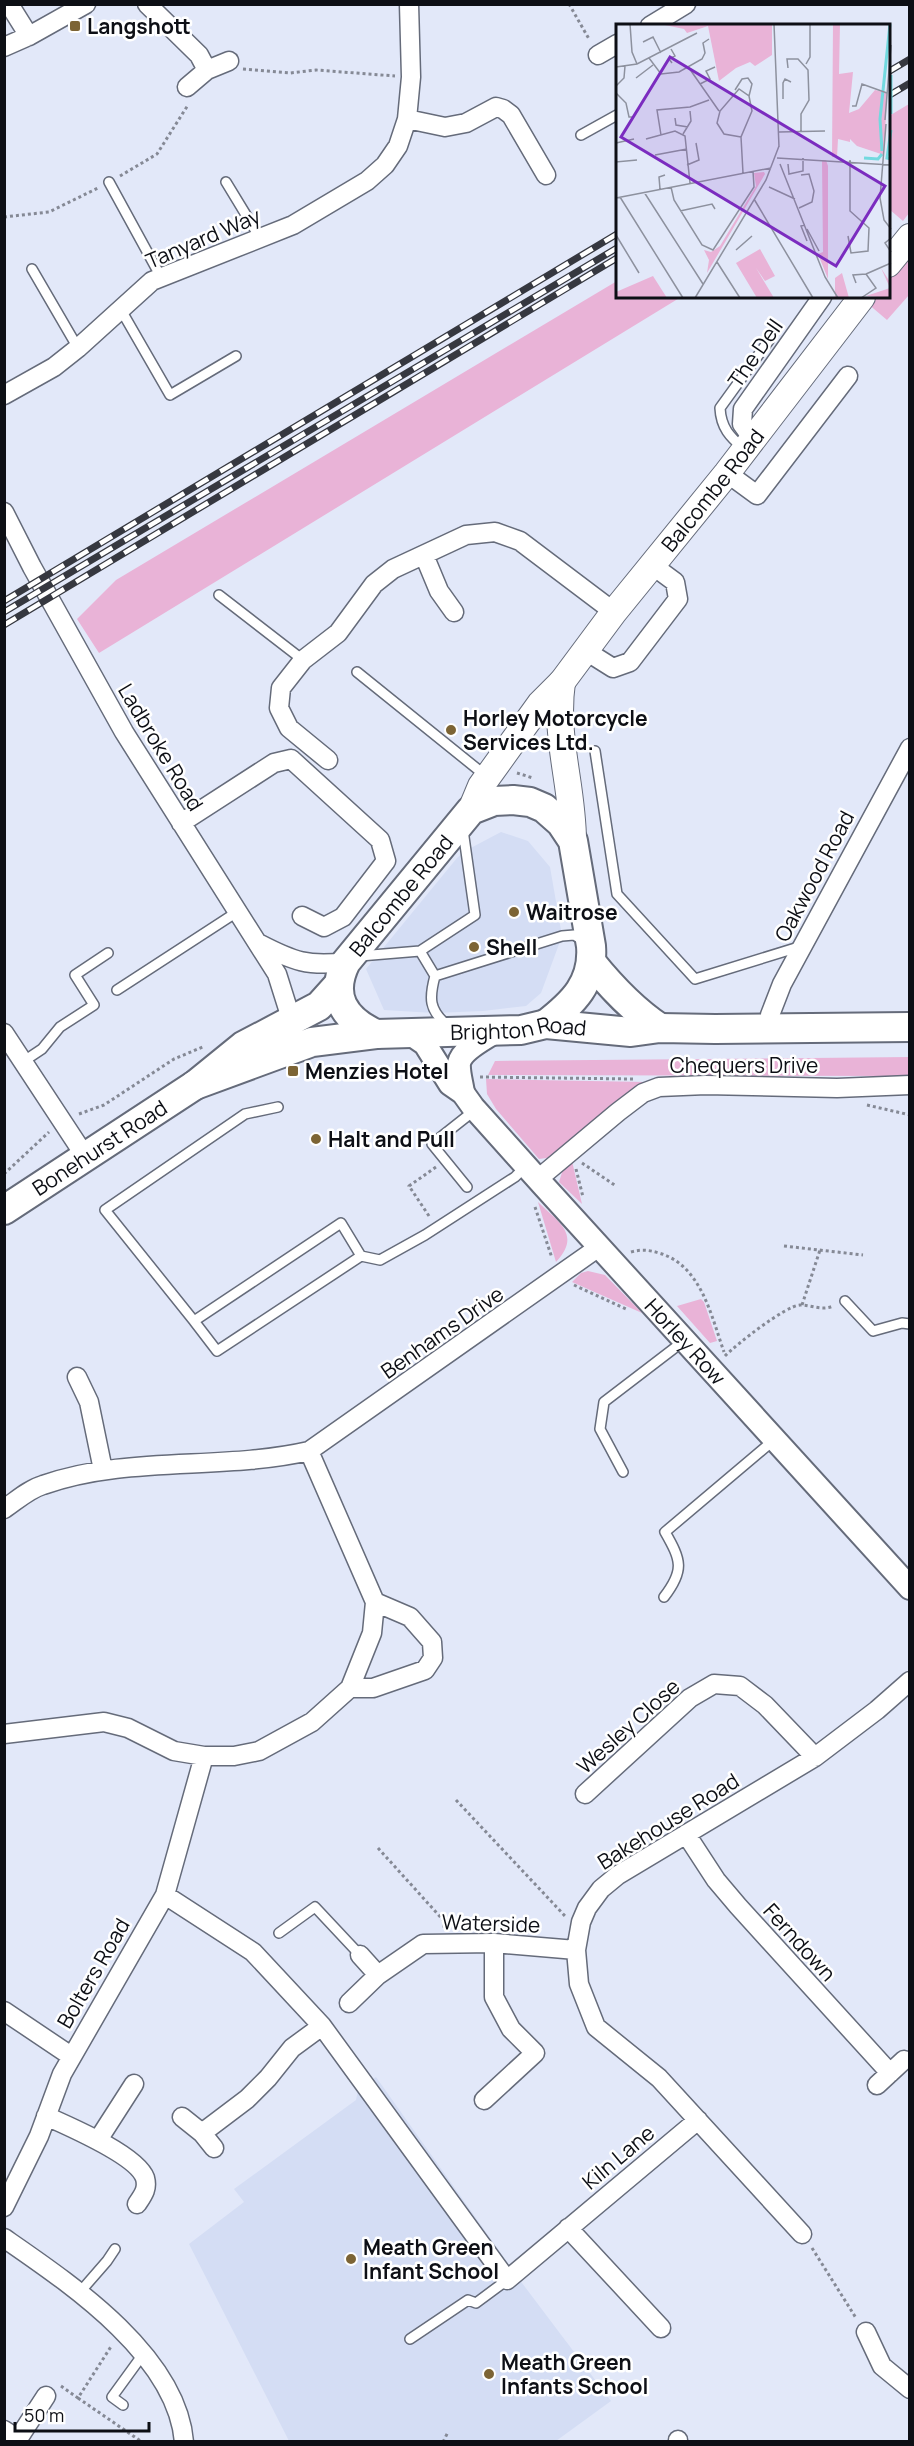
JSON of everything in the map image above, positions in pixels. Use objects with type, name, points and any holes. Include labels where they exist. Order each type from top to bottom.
[{"type":"main road","points":[[890,261],[909,237]]},
{"type":"main road","name":"Balcombe Road","points":[[344,969],[467,816],[497,774],[540,704],[562,682],[614,612],[727,473],[861,298]]},
{"type":"main road","points":[[546,1024],[568,1008],[581,990],[591,955],[573,841],[573,818],[560,733],[558,707],[562,682]]},
{"type":"main road","points":[[525,726],[544,726],[560,733]]},
{"type":"main road","points":[[467,816],[494,801],[530,802],[544,808],[561,823],[573,841]]},
{"type":"main road","points":[[591,955],[630,1005],[660,1028]]},
{"type":"main road","points":[[344,969],[341,1001],[347,1013],[363,1028],[376,1034]]},
{"type":"main road","name":"Bonehurst Road","points":[[4,1210],[195,1085],[243,1046],[319,1006],[344,969]]},
{"type":"main road","name":"Brighton Road","points":[[376,1034],[522,1030],[546,1024],[631,1032],[660,1028],[909,1027]]},
{"type":"main road","name":"Bonehurst Road","points":[[195,1085],[312,1042],[376,1034]]},
{"type":"street","points":[[9,4],[29,36]]},
{"type":"street","points":[[4,47],[29,36],[86,4]]},
{"type":"street","points":[[147,4],[199,55],[207,70]]},
{"type":"street","name":"Tanyard Way","points":[[4,395],[54,367],[152,281],[293,225],[368,181],[386,165],[398,146],[407,119],[411,77],[409,4]]},
{"type":"street","points":[[653,24],[686,4]]},
{"type":"street","points":[[187,87],[207,70],[229,61]]},
{"type":"street","points":[[407,119],[445,127],[466,123],[496,107],[503,109],[511,115],[546,175]]},
{"type":"street","name":"The Dell","points":[[748,443],[742,424],[743,409],[821,298]]},
{"type":"street","points":[[727,473],[757,495],[848,376]]},
{"type":"street","name":"Ladbroke Road","points":[[4,512],[124,732],[277,974],[291,1022]]},
{"type":"street","points":[[328,760],[289,728],[279,708],[281,688],[303,660],[338,633],[382,576],[466,535],[495,532],[508,535],[520,542],[614,612]]},
{"type":"street","points":[[424,555],[439,591],[454,612]]},
{"type":"street","points":[[586,651],[613,668],[630,662],[678,599],[675,582],[652,565]]},
{"type":"street","name":"Oakwood Road","points":[[770,1029],[770,1015],[774,1001],[909,748]]},
{"type":"street","points":[[181,823],[274,763],[291,759],[380,840],[386,861],[343,917],[324,927],[302,916]]},
{"type":"street","points":[[260,944],[300,962],[344,969]]},
{"type":"street","points":[[291,1022],[296,1030],[312,1042]]},
{"type":"street","points":[[470,1093],[459,1069],[462,1057],[467,1050],[496,1031]]},
{"type":"street","points":[[4,1033],[86,1156]]},
{"type":"street","name":"Horley Row","points":[[409,1034],[425,1044],[450,1084],[470,1093],[532,1173],[685,1341],[718,1363],[774,1440],[909,1588]]},
{"type":"street","name":"Chequers Drive","points":[[532,1173],[643,1093],[659,1088],[706,1085],[837,1088],[909,1085]]},
{"type":"street","name":"Benhams Drive","points":[[4,1509],[40,1485],[103,1470],[274,1459],[309,1451],[599,1247]]},
{"type":"street","points":[[77,1377],[89,1402],[103,1470]]},
{"type":"street","points":[[4,1734],[104,1722],[128,1728],[174,1751],[204,1756],[234,1755],[259,1751],[312,1722],[350,1688],[372,1633],[375,1602],[309,1451]]},
{"type":"street","points":[[350,1688],[373,1688],[425,1670],[433,1658],[432,1642],[410,1617],[375,1602]]},
{"type":"street","name":"Bakehouse Road","points":[[802,2234],[659,2078],[596,2027],[579,1984],[576,1950],[580,1922],[601,1889],[618,1875],[815,1757],[878,1710],[909,1681]]},
{"type":"street","name":"Wesley Close","points":[[585,1794],[690,1698],[714,1684],[740,1686],[765,1705],[815,1757]]},
{"type":"street","name":"Bolters Road","points":[[4,2207],[16,2187],[71,2056],[165,1895],[204,1756]]},
{"type":"street","name":"Ferndown","points":[[686,1834],[716,1880],[883,2079],[904,2060]]},
{"type":"street","points":[[165,1895],[253,1952],[322,2026],[511,2277]]},
{"type":"street","points":[[484,2100],[535,2053],[511,2029],[494,1997],[494,1943]]},
{"type":"street","name":"Waterside","points":[[349,2003],[378,1975],[423,1944],[494,1943],[576,1950]]},
{"type":"street","points":[[360,1955],[378,1975]]},
{"type":"street","points":[[4,2011],[71,2056]]},
{"type":"street","points":[[202,2133],[247,2099],[292,2049],[322,2026]]},
{"type":"street","points":[[98,2140],[134,2084]]},
{"type":"street","points":[[46,2116],[98,2140],[130,2162],[145,2177],[146,2190],[137,2204]]},
{"type":"street","points":[[182,2117],[202,2133],[214,2148]]},
{"type":"street","name":"Kiln Lane","points":[[511,2277],[698,2120]]},
{"type":"street","points":[[568,2228],[661,2328]]},
{"type":"street","points":[[4,2238],[80,2292],[144,2353],[166,2386],[183,2431],[184,2442]]},
{"type":"street","points":[[866,2332],[882,2366],[909,2389]]},
{"type":"street","points":[[4,2430],[18,2439],[46,2396]]},
{"type":"lane","points":[[581,135],[616,116]]},
{"type":"lane","points":[[109,182],[161,277]]},
{"type":"lane","points":[[226,182],[260,238]]},
{"type":"lane","points":[[32,269],[78,348]]},
{"type":"lane","points":[[121,310],[170,395],[236,356]]},
{"type":"lane","points":[[748,443],[728,435],[720,421],[720,408],[770,339]]},
{"type":"lane","points":[[219,595],[303,660]]},
{"type":"lane","points":[[357,672],[497,774]]},
{"type":"lane","points":[[595,751],[616,894],[695,980],[802,946]]},
{"type":"lane","points":[[344,969],[420,951],[474,915],[465,851],[467,816]]},
{"type":"lane","points":[[117,990],[237,912]]},
{"type":"lane","points":[[435,976],[562,936],[574,935],[591,955]]},
{"type":"lane","points":[[420,951],[435,976],[430,995],[434,1013],[453,1031]]},
{"type":"lane","points":[[24,1061],[42,1049],[60,1027],[94,1005],[75,975],[108,953]]},
{"type":"lane","points":[[467,1187],[432,1144],[470,1093]]},
{"type":"lane","points":[[278,1107],[245,1114],[105,1210],[217,1351],[361,1256],[380,1260],[515,1177],[532,1173]]},
{"type":"lane","points":[[194,1321],[341,1223],[361,1256]]},
{"type":"lane","points":[[845,1301],[873,1331],[902,1323],[909,1324]]},
{"type":"lane","points":[[623,1472],[600,1429],[604,1402],[685,1341]]},
{"type":"lane","points":[[664,1598],[675,1583],[680,1569],[678,1554],[665,1532],[774,1440]]},
{"type":"lane","points":[[279,1933],[315,1907],[360,1955]]},
{"type":"lane","points":[[80,2292],[107,2262],[115,2249]]},
{"type":"lane","points":[[410,2339],[468,2300],[476,2303],[511,2277]]},
{"type":"lane","points":[[123,2405],[112,2397],[144,2353]]},
{"type":"path","points":[[569,4],[611,50]]},
{"type":"path","points":[[229,61],[240,69],[290,73],[316,70],[411,77]]},
{"type":"path","points":[[497,774],[536,778]]},
{"type":"path","points":[[4,1173],[61,1119],[104,1105],[174,1059],[209,1045]]},
{"type":"path","points":[[470,1093],[646,1079],[659,1088]]},
{"type":"path","points":[[436,1227],[410,1186],[445,1160]]},
{"type":"path","points":[[583,1199],[574,1161],[581,1162],[616,1186]]},
{"type":"path","points":[[784,1246],[863,1255]]},
{"type":"path","points":[[627,1253],[647,1250],[667,1256],[689,1271],[701,1291],[718,1363],[776,1316],[802,1305],[826,1309],[845,1301]]},
{"type":"path","points":[[802,1305],[820,1250]]},
{"type":"path","points":[[456,1800],[561,1915],[580,1922]]},
{"type":"path","points":[[378,1848],[444,1921],[444,1943]]},
{"type":"path","points":[[802,2234],[866,2332]]},
{"type":"path","points":[[78,2398],[122,2331]]},
{"type":"path","points":[[46,2396],[55,2383],[142,2442]]},
{"type":"path","points":[[443,2442],[448,2432]]},
{"type":"shaded area","points":[[909,104],[909,213],[903,221],[890,210],[890,115]]},
{"type":"shaded area","points":[[909,250],[909,295],[887,320],[867,303],[871,298],[890,298],[890,276]]},
{"type":"shaded area","points":[[616,282],[616,298],[679,298],[99,653],[77,619],[116,580]]},
{"type":"shaded area","points":[[501,832],[528,841],[550,867],[562,936],[541,993],[526,1006],[483,1011],[434,1013],[384,1010],[366,969],[457,858],[465,851]]},
{"type":"shaded area","points":[[910,1057],[909,1076],[488,1075],[495,1061]]},
{"type":"shaded area","points":[[486,1079],[645,1082],[554,1157],[539,1159],[496,1109],[487,1094]]},
{"type":"shaded area","points":[[572,1161],[582,1204],[559,1182],[564,1166]]},
{"type":"shaded area","points":[[538,1202],[559,1222],[567,1236],[564,1252],[556,1262]]},
{"type":"shaded area","points":[[588,1271],[605,1275],[642,1313],[572,1282],[581,1273]]},
{"type":"shaded area","points":[[701,1299],[717,1341],[710,1343],[677,1306]]},
{"type":"shaded area","name":"Meath Green Infant School","points":[[376,2077],[522,2283],[611,2401],[556,2441],[289,2441],[189,2244],[244,2202],[234,2189],[356,2100],[358,2090]]},
{"type":"railway","points":[[890,71],[910,59]]},
{"type":"railway","points":[[890,95],[910,83]]},
{"type":"railway","points":[[4,601],[616,235]]},
{"type":"railway","points":[[4,612],[616,249]]},
{"type":"railway","points":[[4,625],[616,259]]},
{"type":"place","name":"Langshott","points":[[75,26]]},
{"type":"place","name":"Horley Motorcycle Services Ltd.","points":[[451,730]]},
{"type":"place","name":"Waitrose","points":[[514,912]]},
{"type":"place","name":"Shell","points":[[474,947]]},
{"type":"place","name":"Menzies Hotel","points":[[293,1071]]},
{"type":"place","name":"Halt and Pull","points":[[316,1139]]},
{"type":"place","name":"Meath Green Infant School","points":[[351,2259]]},
{"type":"place","name":"Meath Green Infants School","points":[[489,2374]]}]
